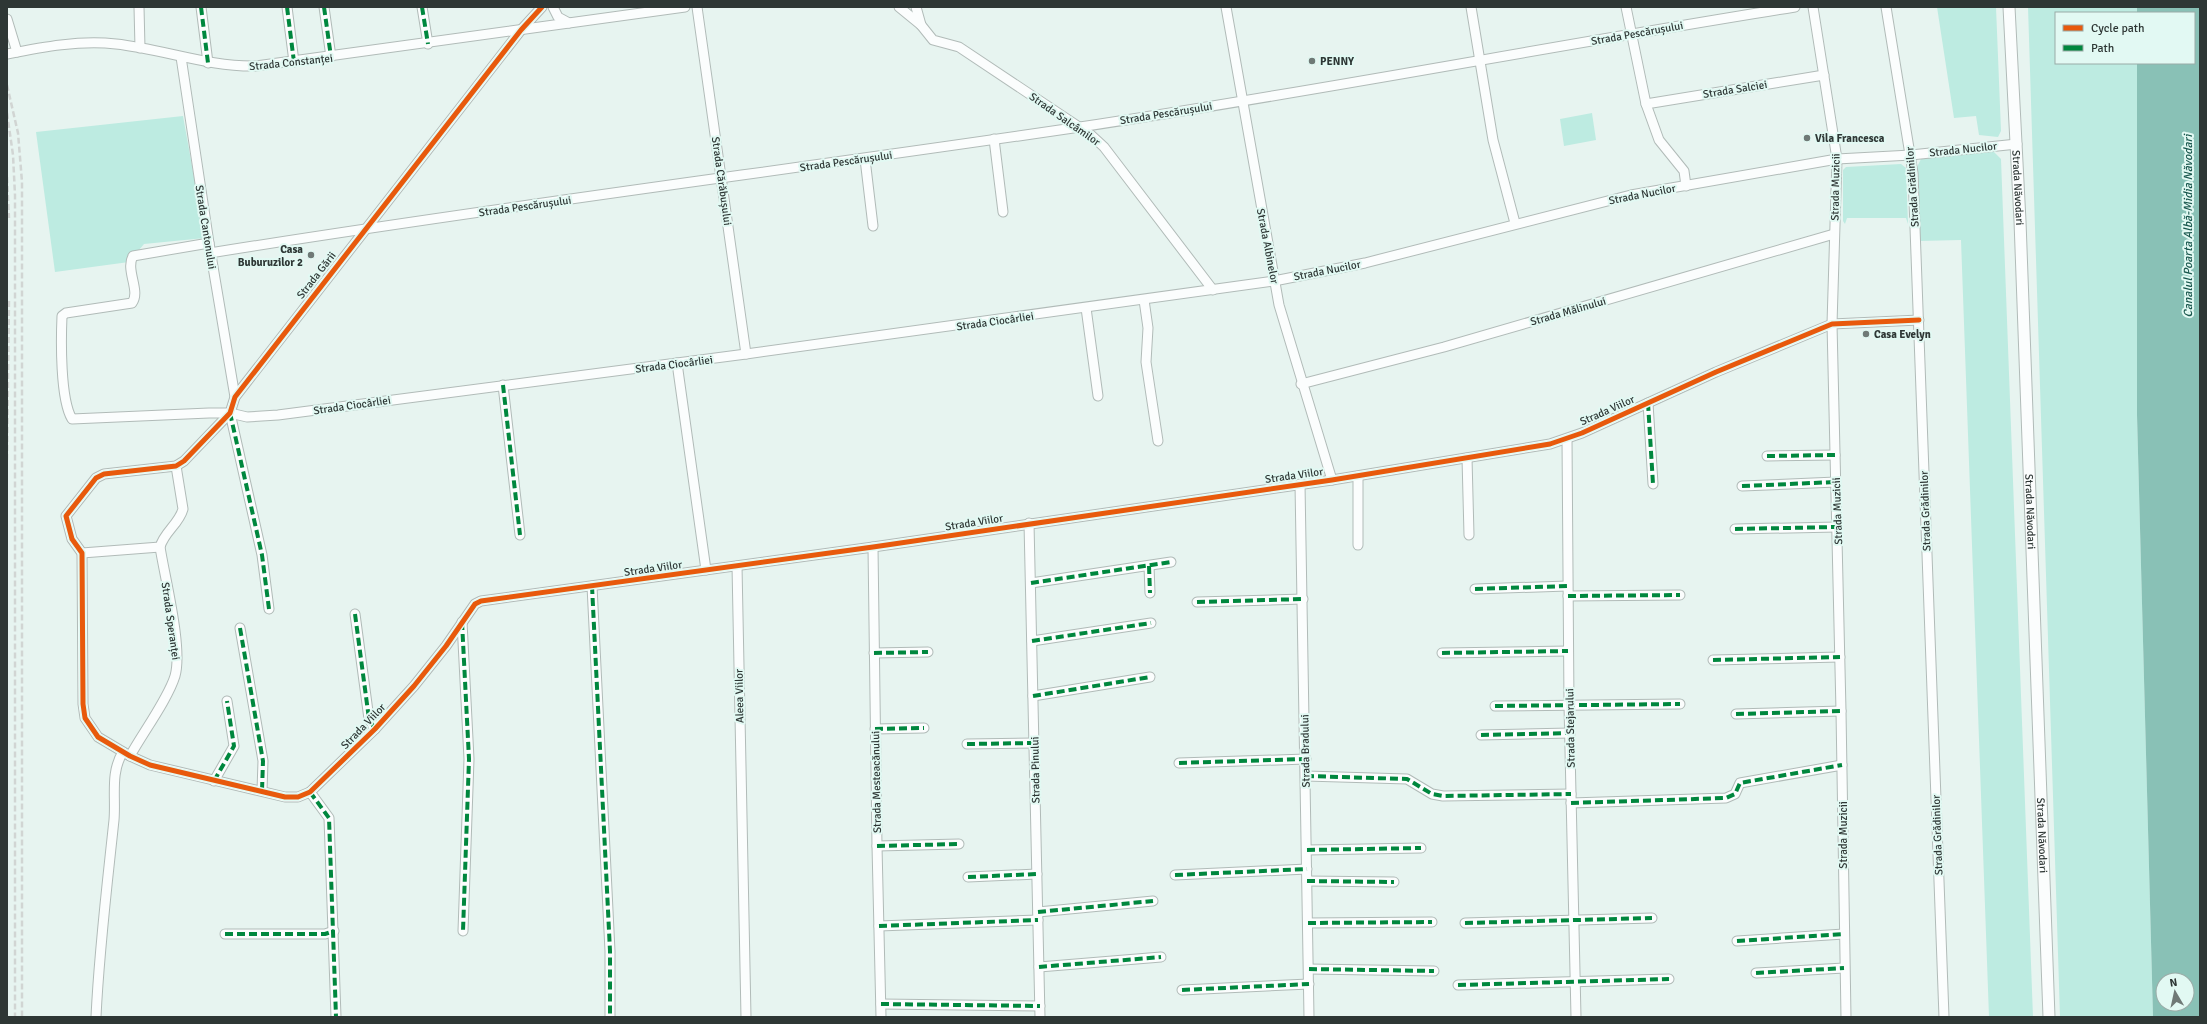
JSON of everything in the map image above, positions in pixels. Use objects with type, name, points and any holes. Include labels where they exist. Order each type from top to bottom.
[{"type":"main road","name":"Strada Năvodari","points":[[2009,7],[2017,144],[2049,1017]]},
{"type":"street","points":[[139,7],[140,48]]},
{"type":"street","points":[[201,7],[208,62]]},
{"type":"street","points":[[287,7],[294,62]]},
{"type":"street","points":[[324,7],[331,57]]},
{"type":"street","points":[[422,7],[428,44]]},
{"type":"street","points":[[521,30],[542,7]]},
{"type":"street","points":[[553,7],[558,17],[569,23]]},
{"type":"street","name":"Strada Constanței","points":[[7,54],[84,44],[116,44],[208,62],[245,67],[428,44],[685,7]]},
{"type":"street","name":"Strada Cărăbușului","points":[[697,7],[746,354]]},
{"type":"street","points":[[899,7],[921,25]]},
{"type":"street","points":[[916,7],[921,25]]},
{"type":"street","name":"Strada Albinelor","points":[[1226,7],[1241,102],[1274,281],[1301,384],[1332,480]]},
{"type":"street","points":[[1471,7],[1493,140],[1514,223]]},
{"type":"street","points":[[1626,7],[1646,104],[1659,140],[1684,171],[1686,186]]},
{"type":"street","name":"Strada Pescărușului","points":[[210,253],[365,228],[865,159],[1241,102],[1795,7]]},
{"type":"street","name":"Strada Muzicii","points":[[1813,7],[1837,159],[1832,324],[1842,711],[1844,968],[1846,1017]]},
{"type":"street","name":"Strada Grădinilor","points":[[1886,7],[1911,155],[1916,240],[1944,1017]]},
{"type":"street","points":[[7,20],[17,52]]},
{"type":"street","name":"Strada Salcâmilor","points":[[921,25],[933,40],[959,47],[1078,127],[1104,147],[1213,290]]},
{"type":"street","name":"Strada Gării","points":[[176,466],[184,461],[230,413],[235,397],[365,228],[521,30]]},
{"type":"street","name":"Strada Cantonului","points":[[181,57],[208,242],[235,397]]},
{"type":"street","name":"Strada Salciei","points":[[1646,104],[1824,75]]},
{"type":"street","points":[[994,139],[1003,212]]},
{"type":"street","name":"Strada Nucilor","points":[[1274,281],[1365,263],[1514,223],[1631,195],[1837,159],[1911,155],[2017,144]]},
{"type":"street","points":[[865,159],[873,226]]},
{"type":"street","name":"Strada Mălinului","points":[[1301,384],[1444,347],[1834,234]]},
{"type":"street","name":"Strada Ciocârliei","points":[[208,242],[133,256],[131,265],[135,295],[132,303],[66,313],[62,316],[65,389],[68,413],[72,419],[230,413],[247,417],[278,415],[746,354],[1274,281]]},
{"type":"street","points":[[1144,300],[1148,328],[1146,362],[1158,441]]},
{"type":"street","points":[[1086,308],[1098,396]]},
{"type":"street","name":"Strada Viilor","points":[[82,553],[83,704],[85,718],[89,726],[98,737],[127,754],[150,765],[285,797],[298,797],[310,792],[375,729],[414,686],[475,604],[481,601],[873,547],[1029,523],[1332,480],[1550,444],[1567,439],[1832,324],[1919,320]]},
{"type":"street","points":[[678,363],[706,570]]},
{"type":"street","points":[[503,385],[520,535]]},
{"type":"street","points":[[1648,403],[1653,484]]},
{"type":"street","points":[[230,413],[262,555],[269,609]]},
{"type":"street","name":"Strada Stejarului","points":[[1567,439],[1567,591],[1576,1017]]},
{"type":"street","points":[[1767,456],[1835,455]]},
{"type":"street","points":[[1467,458],[1469,535]]},
{"type":"street","points":[[176,466],[183,509],[181,516],[162,539],[160,547],[82,553],[72,539],[66,516],[96,478],[104,474],[176,466]]},
{"type":"street","points":[[1358,476],[1358,545]]},
{"type":"street","points":[[1742,486],[1836,482]]},
{"type":"street","name":"Strada Bradului","points":[[1300,484],[1306,759],[1309,1017]]},
{"type":"street","name":"Strada Pinului","points":[[1029,523],[1040,1017]]},
{"type":"street","points":[[1735,529],[1837,527]]},
{"type":"street","name":"Strada Speranței","points":[[96,1017],[100,933],[116,799],[114,774],[116,763],[127,754],[167,692],[177,668],[174,633],[160,547]]},
{"type":"street","name":"Strada Mesteacănului","points":[[873,547],[876,846],[881,1017]]},
{"type":"street","points":[[1031,582],[1171,562]]},
{"type":"street","name":"Aleea Viilor","points":[[737,566],[746,1017]]},
{"type":"street","points":[[1149,566],[1150,593]]},
{"type":"street","points":[[592,586],[610,951],[610,1017]]},
{"type":"street","points":[[1475,589],[1680,595]]},
{"type":"street","points":[[1197,602],[1303,599]]},
{"type":"street","points":[[355,614],[369,719],[375,729]]},
{"type":"street","points":[[462,622],[469,759],[463,931]]},
{"type":"street","points":[[1032,641],[1152,622]]},
{"type":"street","points":[[240,628],[263,761],[262,791]]},
{"type":"street","points":[[1442,653],[1568,651]]},
{"type":"street","points":[[874,653],[928,652]]},
{"type":"street","points":[[1713,660],[1840,657]]},
{"type":"street","points":[[1033,696],[1150,678]]},
{"type":"street","points":[[214,781],[234,746],[227,701]]},
{"type":"street","points":[[1495,706],[1680,704]]},
{"type":"street","points":[[1736,714],[1842,711]]},
{"type":"street","points":[[875,729],[924,728]]},
{"type":"street","points":[[1481,735],[1570,733]]},
{"type":"street","points":[[967,744],[1034,743]]},
{"type":"street","points":[[1179,763],[1306,759]]},
{"type":"street","points":[[1306,776],[1407,779],[1432,794],[1444,796],[1726,798],[1735,794],[1740,783],[1842,765]]},
{"type":"street","points":[[310,792],[329,818],[336,1017]]},
{"type":"street","points":[[876,846],[959,844]]},
{"type":"street","points":[[1307,850],[1421,848]]},
{"type":"street","points":[[1175,875],[1307,868]]},
{"type":"street","points":[[968,877],[1037,874]]},
{"type":"street","points":[[1307,881],[1394,882]]},
{"type":"street","points":[[879,926],[1038,916],[1153,901]]},
{"type":"street","points":[[1465,922],[1652,918]]},
{"type":"street","points":[[1308,923],[1432,922]]},
{"type":"street","points":[[225,934],[325,934],[334,931]]},
{"type":"street","points":[[1737,941],[1844,934]]},
{"type":"street","points":[[1039,967],[1161,957]]},
{"type":"street","points":[[1756,973],[1844,968]]},
{"type":"street","points":[[1309,969],[1434,971]]},
{"type":"street","points":[[1458,985],[1669,979]]},
{"type":"street","points":[[1182,990],[1309,984]]},
{"type":"street","points":[[881,1004],[1040,1006]]},
{"type":"shaded area","points":[[1937,7],[1996,7],[2001,131],[1998,137],[1979,135],[1976,116],[1954,118]]},
{"type":"shaded area","points":[[2028,7],[2137,7],[2137,12],[2055,12],[2055,64],[2137,64],[2137,415],[2153,1017],[2060,1017]]},
{"type":"shaded area","points":[[1592,113],[1596,140],[1564,146],[1560,119]]},
{"type":"shaded area","points":[[183,116],[205,238],[144,244],[129,262],[55,272],[36,132]]},
{"type":"shaded area","points":[[1993,151],[2001,159],[2033,1017],[1989,1017],[1961,240],[1919,241],[1916,169],[1921,159]]},
{"type":"shaded area","points":[[1901,164],[1906,168],[1908,224],[1906,218],[1847,218],[1845,224],[1843,221],[1843,170],[1846,167]]},
{"type":"water","name":"Canalul Poarta Albă-Midia Năvodari","points":[[2137,7],[2200,7],[2200,1017],[2153,1017],[2137,415],[2137,64],[2195,64],[2195,12],[2137,12]]},
{"type":"railway","points":[[7,85],[18,133],[22,182],[22,1017]]},
{"type":"railway","points":[[7,113],[13,155],[15,195],[15,1017]]},
{"type":"railway","points":[[7,177],[9,218]]},
{"type":"railway","points":[[7,460],[9,300]]},
{"type":"marked path","points":[[201,7],[208,63]]},
{"type":"marked path","points":[[287,7],[294,62]]},
{"type":"marked path","points":[[324,7],[331,57]]},
{"type":"marked path","points":[[422,7],[428,44]]},
{"type":"marked path","points":[[503,385],[520,535]]},
{"type":"marked path","points":[[1648,403],[1653,484]]},
{"type":"marked path","points":[[230,413],[262,555],[269,609]]},
{"type":"marked path","points":[[1767,456],[1835,455]]},
{"type":"marked path","points":[[1742,486],[1836,482]]},
{"type":"marked path","points":[[1735,529],[1837,527]]},
{"type":"marked path","points":[[1031,583],[1171,562]]},
{"type":"marked path","points":[[1149,566],[1150,593]]},
{"type":"marked path","points":[[592,586],[610,951],[610,1017]]},
{"type":"marked path","points":[[1475,589],[1567,586]]},
{"type":"marked path","points":[[1568,596],[1680,595]]},
{"type":"marked path","points":[[1197,602],[1303,599]]},
{"type":"marked path","points":[[355,614],[369,719],[375,729]]},
{"type":"marked path","points":[[462,622],[469,759],[463,931]]},
{"type":"marked path","points":[[1032,641],[1151,623]]},
{"type":"marked path","points":[[240,628],[263,761],[262,791]]},
{"type":"marked path","points":[[1442,653],[1568,651]]},
{"type":"marked path","points":[[874,653],[928,652]]},
{"type":"marked path","points":[[1713,660],[1840,657]]},
{"type":"marked path","points":[[1033,696],[1150,677]]},
{"type":"marked path","points":[[214,781],[234,746],[227,701]]},
{"type":"marked path","points":[[1495,706],[1680,704]]},
{"type":"marked path","points":[[1736,714],[1841,711]]},
{"type":"marked path","points":[[875,729],[924,728]]},
{"type":"marked path","points":[[1481,735],[1570,733]]},
{"type":"marked path","points":[[967,744],[1034,743]]},
{"type":"marked path","points":[[1179,763],[1306,759]]},
{"type":"marked path","points":[[1571,803],[1726,798],[1735,794],[1740,783],[1842,765]]},
{"type":"marked path","points":[[1306,776],[1407,779],[1432,794],[1443,796],[1571,794]]},
{"type":"marked path","points":[[310,792],[329,818],[336,1017]]},
{"type":"marked path","points":[[877,846],[959,844]]},
{"type":"marked path","points":[[1307,850],[1421,848]]},
{"type":"marked path","points":[[1175,875],[1307,869]]},
{"type":"marked path","points":[[968,877],[1037,874]]},
{"type":"marked path","points":[[1307,881],[1394,882]]},
{"type":"marked path","points":[[1038,912],[1153,901]]},
{"type":"marked path","points":[[1465,923],[1652,918]]},
{"type":"marked path","points":[[879,926],[1038,920]]},
{"type":"marked path","points":[[1308,923],[1432,922]]},
{"type":"marked path","points":[[225,934],[325,934],[334,931]]},
{"type":"marked path","points":[[1737,941],[1844,934]]},
{"type":"marked path","points":[[1039,967],[1161,957]]},
{"type":"marked path","points":[[1756,973],[1844,968]]},
{"type":"marked path","points":[[1309,969],[1434,971]]},
{"type":"marked path","points":[[1458,985],[1669,979]]},
{"type":"marked path","points":[[1182,990],[1309,984]]},
{"type":"marked path","points":[[881,1004],[1040,1006]]},
{"type":"cycle path","points":[[542,7],[521,30],[235,397],[230,413],[184,461],[176,466],[104,474],[96,478],[66,516],[72,539],[82,553],[83,704],[85,718],[98,737],[130,756],[150,765],[285,797],[298,797],[310,792],[375,729],[414,686],[446,646],[475,604],[481,601],[873,547],[1332,480],[1550,444],[1582,433],[1716,372],[1832,324],[1919,320]]},
{"type":"place","name":"PENNY","points":[[1312,61]]},
{"type":"place","name":"Vila Francesca","points":[[1807,138]]},
{"type":"place","name":"Casa Buburuzilor 2","points":[[311,255]]},
{"type":"place","name":"Casa Evelyn","points":[[1866,334]]}]
